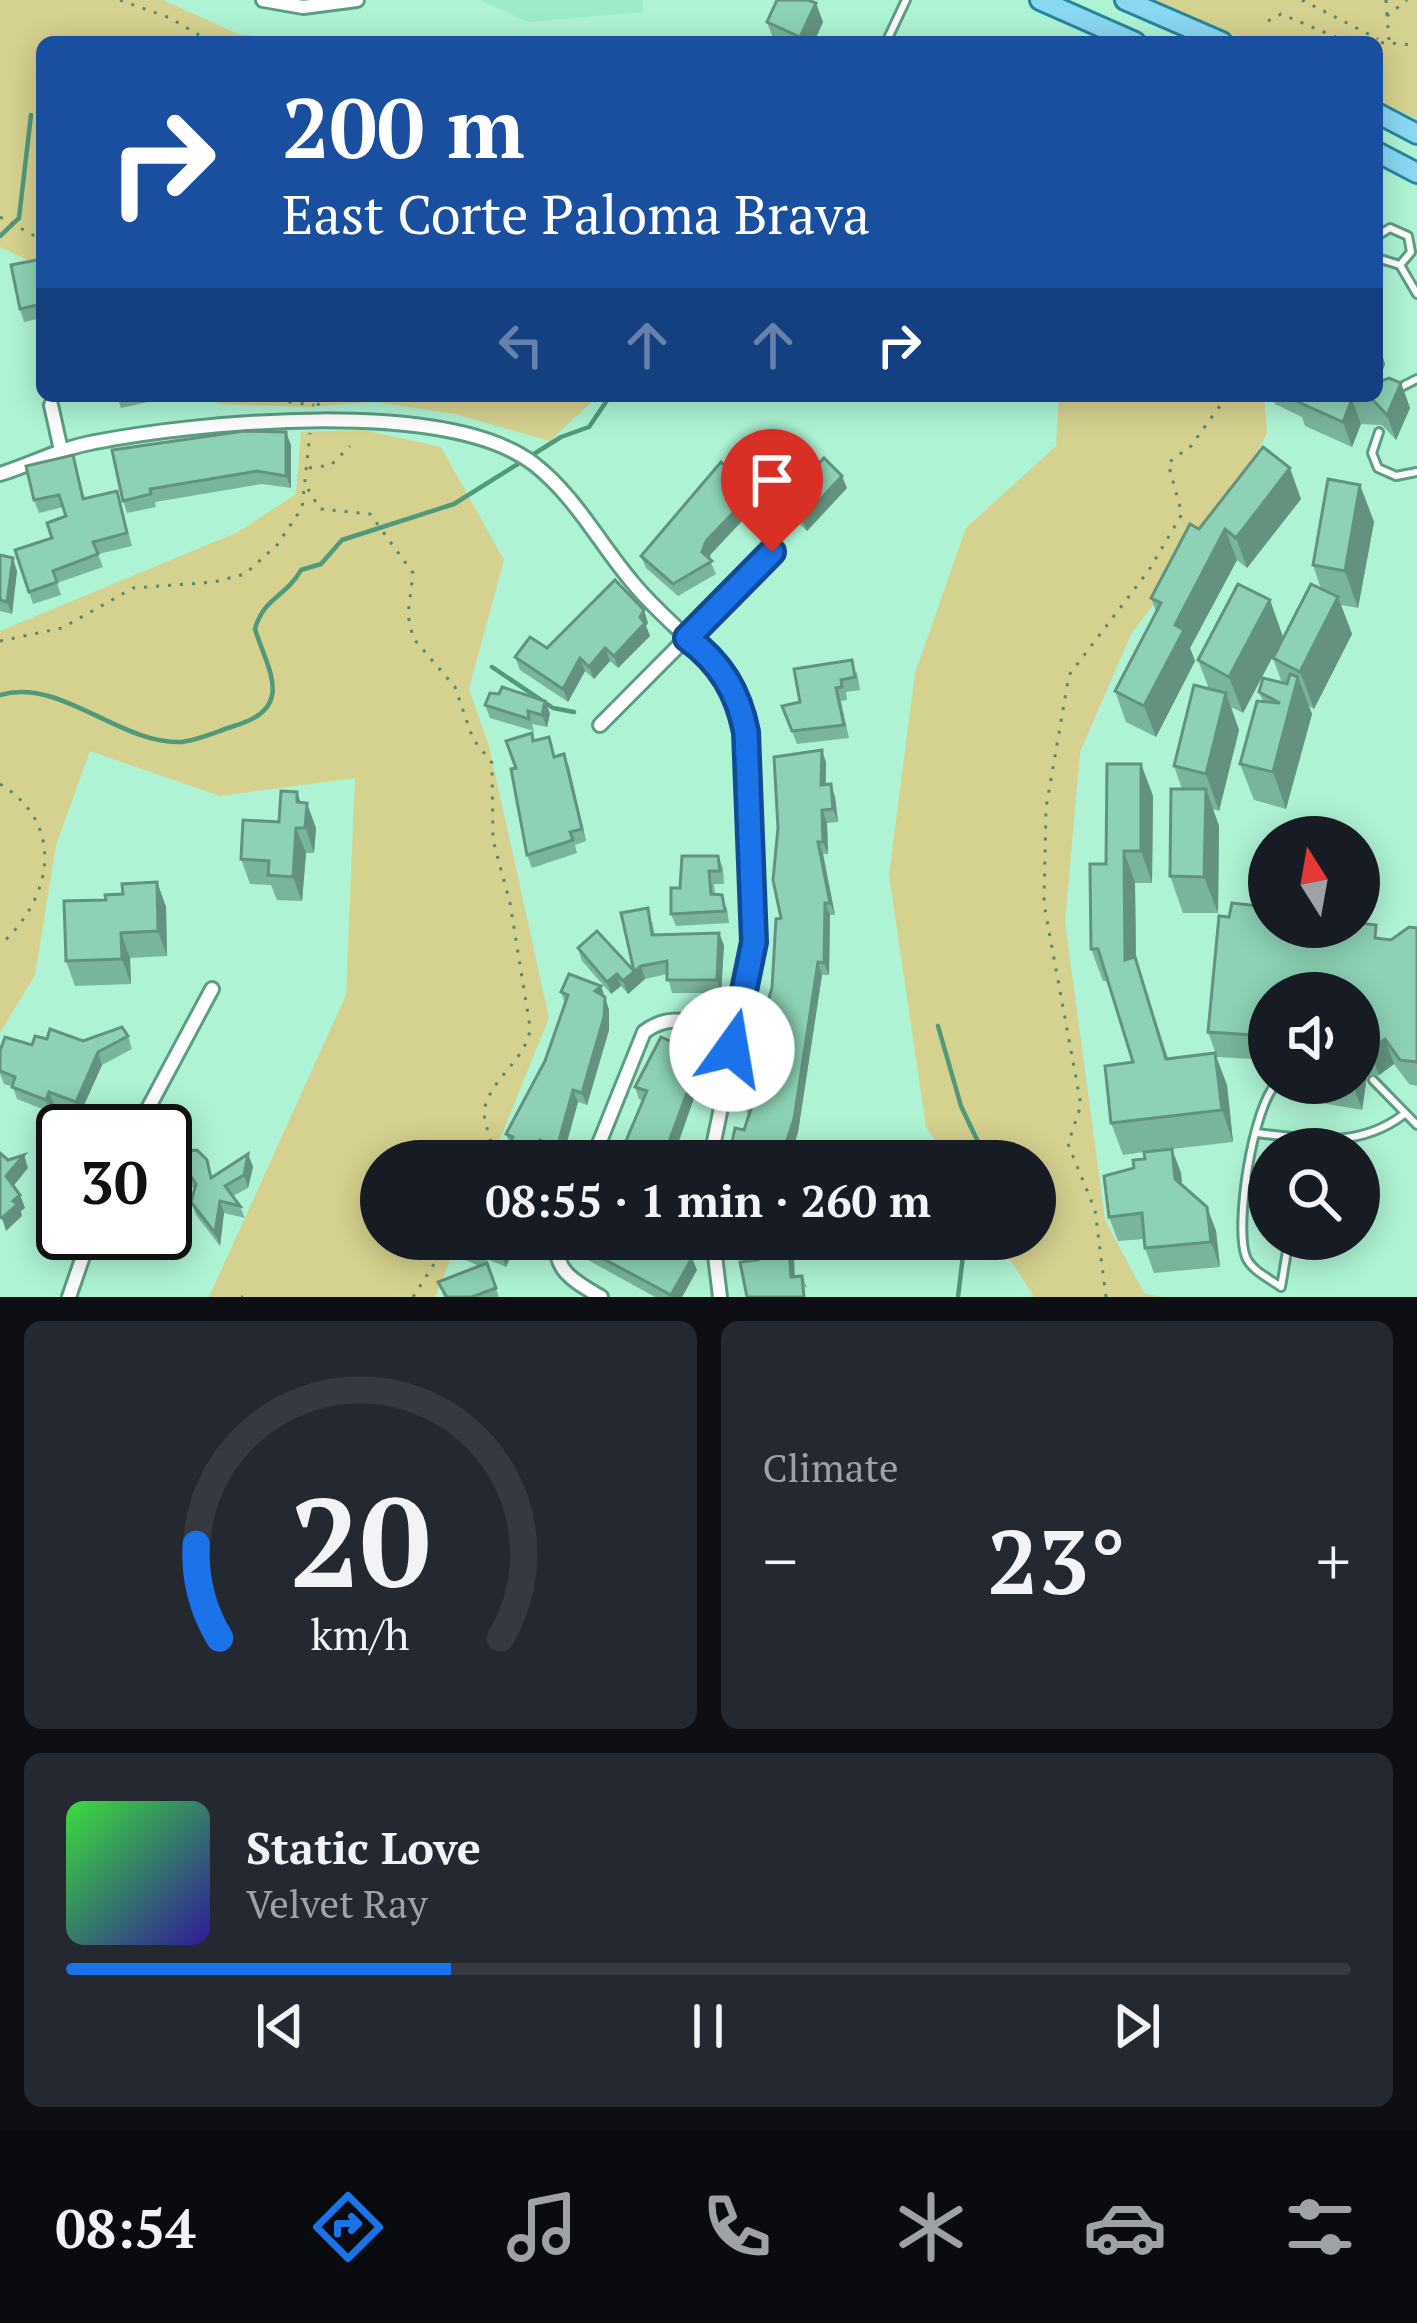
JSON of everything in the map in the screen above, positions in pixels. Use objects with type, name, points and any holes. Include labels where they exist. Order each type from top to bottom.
[{"type":"main road","points":[[1040,0],[1121,36]]},
{"type":"main road","points":[[1125,0],[1208,36]]},
{"type":"main road","points":[[1383,115],[1417,134]]},
{"type":"main road","points":[[1383,155],[1417,172]]},
{"type":"street","points":[[263,0],[303,7],[357,0]]},
{"type":"street","points":[[51,404],[61,450]]},
{"type":"street","points":[[0,474],[61,450],[254,420],[391,423],[470,435],[530,461],[569,496],[631,582],[719,667],[739,700],[746,732],[754,942],[714,1140]]},
{"type":"street","points":[[600,724],[772,552]]},
{"type":"street","points":[[150,1104],[212,989]]},
{"type":"street","points":[[600,1140],[637,1046],[654,1018],[680,1018],[736,1036]]},
{"type":"street","points":[[69,1297],[82,1260]]},
{"type":"street","points":[[551,1260],[601,1297]]},
{"type":"street","points":[[716,1260],[720,1297]]},
{"type":"lane","points":[[889,36],[906,0]]},
{"type":"lane","points":[[1383,234],[1397,229],[1414,242],[1400,265],[1383,264]]},
{"type":"lane","points":[[1400,265],[1417,293]]},
{"type":"lane","points":[[1391,400],[1402,384],[1417,379]]},
{"type":"lane","points":[[1379,432],[1372,453],[1378,468],[1396,476],[1417,472]]},
{"type":"lane","points":[[1380,1089],[1417,1125]]},
{"type":"lane","points":[[1379,1128],[1403,1115]]},
{"type":"lane","points":[[1248,1181],[1239,1232],[1247,1263],[1281,1287],[1286,1260]]},
{"type":"path","points":[[121,0],[170,18],[201,36]]},
{"type":"path","points":[[1302,0],[1372,36]]},
{"type":"path","points":[[1386,0],[1389,40]]},
{"type":"path","points":[[1387,16],[1407,0]]},
{"type":"path","points":[[1268,21],[1281,14],[1333,36]]},
{"type":"path","points":[[1383,40],[1417,45]]},
{"type":"path","points":[[0,217],[36,238]]},
{"type":"path","points":[[1106,1297],[1095,1210],[1068,1144],[1081,1105],[1044,904],[1046,808],[1064,686],[1149,570],[1182,514],[1168,464],[1191,446],[1223,402]]},
{"type":"path","points":[[0,641],[62,628],[133,588],[231,580],[245,574],[292,528],[308,489],[310,433]]},
{"type":"path","points":[[307,468],[331,464],[350,446]]},
{"type":"path","points":[[308,489],[320,509],[370,514],[403,553],[415,579],[408,615],[413,638],[454,687],[472,739],[492,763],[493,840],[510,903],[530,1027],[526,1046],[503,1069],[485,1107],[492,1140]]},
{"type":"path","points":[[0,784],[38,818],[46,854],[38,889],[0,945]]},
{"type":"path","points":[[413,1297],[437,1260]]},
{"type":"shaded area","points":[[0,0],[163,0],[238,34],[260,36],[36,36],[36,264],[0,247]]},
{"type":"shaded area","points":[[481,0],[643,0],[643,12],[528,22]]},
{"type":"shaded area","points":[[1155,0],[1417,0],[1417,119],[1383,103],[1383,36],[1236,36]]},
{"type":"shaded area","points":[[216,402],[375,402],[309,407]]},
{"type":"shaded area","points":[[375,402],[592,402],[550,441],[455,414]]},
{"type":"shaded area","points":[[1059,402],[1264,402],[1267,433],[1228,512],[1132,632],[1080,752],[1065,922],[1105,1220],[1144,1293],[1159,1297],[1034,1297],[1010,1260],[1056,1260],[1056,1140],[934,1140],[926,1127],[889,875],[915,673],[966,528],[1056,446]]},
{"type":"shaded area","points":[[363,430],[441,447],[504,560],[469,689],[489,746],[549,1018],[500,1140],[360,1140],[360,1260],[450,1260],[435,1297],[209,1297],[346,995],[355,778],[220,796],[90,751],[56,845],[35,975],[0,1033],[0,631],[238,532],[296,494],[301,432]]},
{"type":"building","points":[[777,0],[816,3],[800,36],[767,22]]},
{"type":"building","points":[[36,260],[36,305],[20,309],[11,265]]},
{"type":"building","points":[[1389,378],[1401,383],[1387,415],[1375,402],[1383,402],[1383,380]]},
{"type":"building","points":[[1298,402],[1351,402],[1343,422]]},
{"type":"building","points":[[244,431],[286,432],[286,476],[257,471],[150,489],[151,494],[123,501],[112,450]]},
{"type":"building","points":[[1263,447],[1290,468],[1236,538],[1225,529],[1175,625],[1184,630],[1144,706],[1115,691],[1161,603],[1151,598],[1190,524],[1199,529]]},
{"type":"building","points":[[783,454],[780,487],[772,485],[771,500],[755,498],[757,455]]},
{"type":"building","points":[[73,455],[83,499],[117,491],[127,533],[93,542],[98,554],[53,571],[57,582],[29,592],[15,550],[52,538],[47,523],[66,516],[59,495],[34,500],[26,466]]},
{"type":"building","points":[[824,458],[842,476],[802,519],[790,507],[803,493],[794,490]]},
{"type":"building","points":[[721,462],[751,494],[706,541],[702,552],[712,561],[673,584],[641,556]]},
{"type":"building","points":[[1328,479],[1360,485],[1345,571],[1313,565]]},
{"type":"building","points":[[0,555],[13,558],[7,602],[0,600]]},
{"type":"building","points":[[615,580],[644,610],[640,617],[645,623],[614,656],[605,648],[589,667],[580,658],[563,689],[515,657],[530,637],[547,648]]},
{"type":"building","points":[[1238,584],[1270,600],[1229,677],[1198,660]]},
{"type":"building","points":[[1311,584],[1338,597],[1300,672],[1273,658]]},
{"type":"building","points":[[852,660],[855,677],[841,680],[842,687],[836,688],[844,725],[792,731],[782,706],[800,702],[794,669]]},
{"type":"building","points":[[1290,674],[1298,677],[1273,772],[1240,764],[1257,701],[1280,703],[1259,692],[1263,678],[1287,684]]},
{"type":"building","points":[[1194,685],[1226,693],[1206,774],[1174,766]]},
{"type":"building","points":[[502,687],[545,701],[542,715],[528,711],[529,719],[485,705],[490,693],[499,694]]},
{"type":"building","points":[[532,733],[533,741],[549,737],[554,757],[564,754],[582,829],[570,832],[573,840],[527,855],[511,769],[516,768],[506,741]]},
{"type":"building","points":[[822,750],[821,785],[831,784],[833,809],[822,810],[823,842],[818,842],[830,903],[825,903],[824,963],[818,962],[787,1140],[732,1140],[735,1128],[744,1130],[753,1103],[744,1102],[758,1038],[771,1041],[776,1017],[764,1014],[772,988],[776,919],[781,918],[773,880],[778,828],[774,757]]},
{"type":"building","points":[[1107,764],[1141,764],[1141,851],[1124,851],[1125,960],[1135,957],[1166,1059],[1215,1053],[1222,1110],[1111,1123],[1105,1066],[1133,1062],[1098,949],[1091,949],[1090,864],[1106,864]]},
{"type":"building","points":[[1171,789],[1206,789],[1204,877],[1170,876]]},
{"type":"building","points":[[281,791],[297,792],[297,802],[307,803],[305,828],[296,828],[293,877],[268,875],[269,861],[241,859],[243,820],[279,822]]},
{"type":"building","points":[[682,856],[718,856],[720,871],[709,871],[711,894],[722,895],[725,911],[671,914],[671,888],[680,888]]},
{"type":"building","points":[[157,882],[158,931],[121,933],[122,959],[66,961],[64,901],[106,900],[105,895],[123,894],[122,884]]},
{"type":"building","points":[[1232,903],[1248,905],[1248,948],[1380,948],[1380,939],[1391,940],[1409,927],[1417,928],[1417,1062],[1400,1060],[1385,1039],[1380,1043],[1380,972],[1248,972],[1248,1035],[1208,1032],[1219,916],[1229,917]]},
{"type":"building","points":[[648,908],[652,935],[719,933],[717,980],[667,980],[667,961],[641,966],[623,981],[617,974],[607,982],[578,948],[597,931],[634,971],[621,913]]},
{"type":"building","points":[[569,974],[601,986],[595,991],[605,997],[604,1017],[582,1093],[573,1090],[559,1140],[512,1140],[506,1134],[545,1061],[568,995],[561,992]]},
{"type":"building","points":[[122,1027],[128,1036],[98,1052],[76,1102],[49,1092],[46,1100],[12,1087],[15,1077],[0,1071],[5,1037],[32,1045],[35,1036],[47,1039],[50,1029],[83,1041]]},
{"type":"building","points":[[661,1037],[701,1055],[670,1140],[626,1140],[647,1091],[635,1087]]},
{"type":"building","points":[[1172,1149],[1175,1179],[1207,1207],[1211,1242],[1145,1248],[1142,1213],[1109,1217],[1104,1176],[1134,1168],[1133,1160],[1145,1159],[1144,1152]]},
{"type":"building","points":[[192,1150],[207,1160],[211,1178],[248,1154],[244,1175],[225,1186],[240,1206],[220,1201],[215,1233],[192,1203],[196,1184]]},
{"type":"building","points":[[0,1153],[8,1160],[24,1155],[6,1176],[20,1195],[13,1201],[18,1204],[2,1218],[0,1217]]},
{"type":"building","points":[[606,1260],[691,1260],[671,1295]]},
{"type":"building","points":[[790,1260],[791,1277],[802,1276],[804,1297],[747,1297],[740,1262]]},
{"type":"building","points":[[487,1263],[496,1288],[472,1297],[447,1297],[438,1282]]},
{"type":"waterway","points":[[0,236],[19,218],[31,115]]},
{"type":"waterway","points":[[0,695],[45,695],[157,740],[200,738],[253,718],[266,709],[273,686],[255,629],[264,610],[301,570],[321,564],[342,540],[454,504],[561,437],[589,427],[606,402]]},
{"type":"waterway","points":[[492,667],[553,708],[574,712]]},
{"type":"waterway","points":[[938,1026],[961,1106],[977,1140]]},
{"type":"waterway","points":[[958,1297],[962,1260]]},
{"type":"route","points":[[732,1049],[754,942],[746,732],[739,700],[719,667],[687,638],[772,552]]}]
